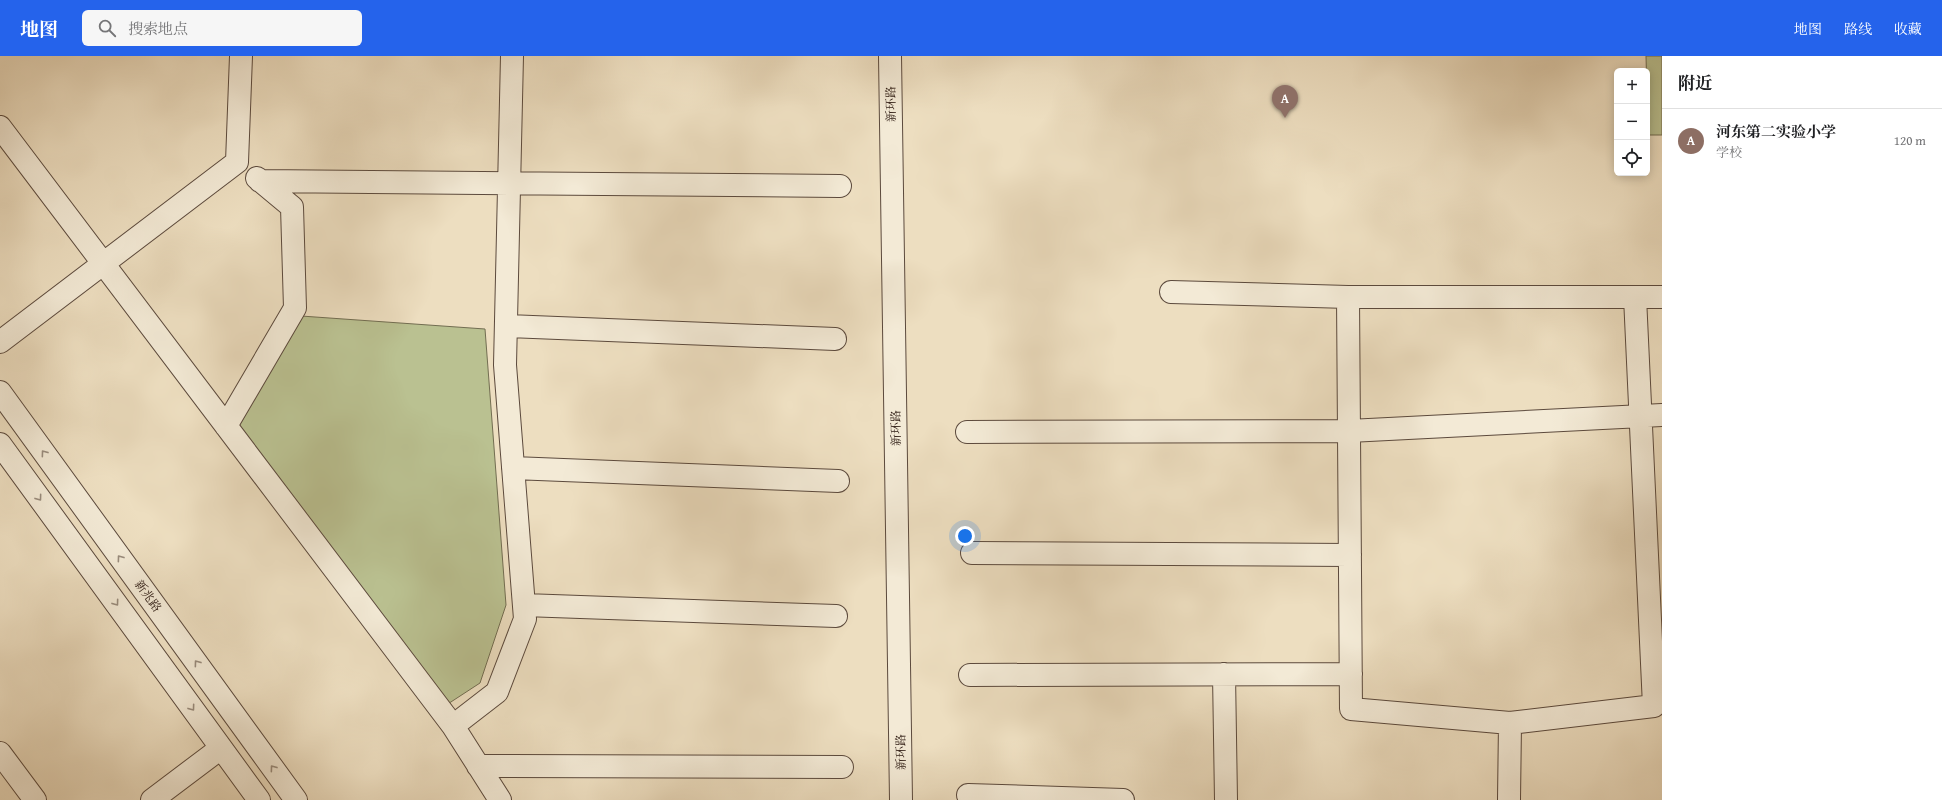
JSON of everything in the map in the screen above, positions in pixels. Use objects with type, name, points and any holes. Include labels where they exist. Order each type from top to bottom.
[{"type":"street","points":[[237,162],[241,56]]},
{"type":"street","points":[[453,726],[497,692],[525,619],[505,365],[512,56]]},
{"type":"street","name":"新环路","points":[[890,56],[901,800]]},
{"type":"street","points":[[0,127],[453,726],[500,800]]},
{"type":"street","points":[[226,426],[294,308],[292,207],[237,162]]},
{"type":"street","points":[[0,342],[237,162]]},
{"type":"street","points":[[260,181],[840,186]]},
{"type":"street","points":[[1171,292],[1348,297],[1662,297]]},
{"type":"street","points":[[1348,297],[1351,709],[1510,723],[1654,706],[1657,664],[1654,541],[1641,415],[1635,297]]},
{"type":"street","points":[[506,326],[835,339]]},
{"type":"street","name":"新兆路","points":[[0,392],[296,800]]},
{"type":"street","points":[[967,432],[1349,431],[1662,415]]},
{"type":"street","points":[[0,444],[260,800]]},
{"type":"street","points":[[513,468],[838,481]]},
{"type":"street","points":[[972,554],[1350,555]]},
{"type":"street","points":[[524,605],[836,616]]},
{"type":"street","points":[[1224,674],[1226,800]]},
{"type":"street","points":[[970,675],[1351,674]]},
{"type":"street","points":[[1509,800],[1510,723]]},
{"type":"street","points":[[152,800],[221,748]]},
{"type":"street","points":[[0,753],[35,800]]},
{"type":"street","points":[[478,766],[842,767]]},
{"type":"street","points":[[968,795],[1123,800]]},
{"type":"green space","points":[[1646,56],[1662,56],[1662,135],[1650,135],[1650,68],[1646,68]]},
{"type":"green space","points":[[301,316],[485,329],[506,605],[480,683],[434,713],[234,435]]},
{"type":"place","name":"河东第二实验小学","points":[[1285,118]]}]
